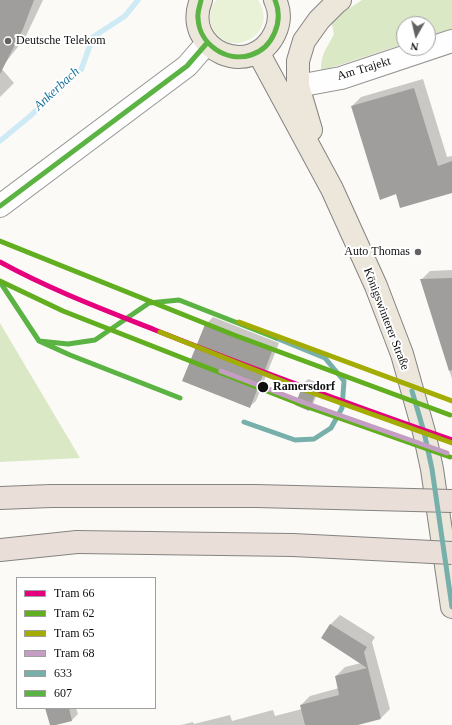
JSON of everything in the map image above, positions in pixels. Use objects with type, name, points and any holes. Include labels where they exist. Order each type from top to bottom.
[{"type":"highway","points":[[0,498],[51,496],[256,496],[452,501]]},
{"type":"highway","points":[[0,542],[293,545],[452,553]]},
{"type":"highway","points":[[0,550],[77,542]]},
{"type":"main road","points":[[201,0],[197,16],[198,26],[202,35],[214,50],[231,57],[245,56],[258,52],[272,39],[276,30],[278,1]]},
{"type":"main road","points":[[324,173],[298,86],[298,61],[304,41],[319,20],[336,2],[340,0]]},
{"type":"main road","name":"Königswinterer Straße","points":[[258,52],[324,173],[376,286],[402,354],[424,432],[432,470],[452,607]]},
{"type":"street","name":"Am Trajekt","points":[[298,86],[341,78],[452,41]]},
{"type":"street","points":[[0,206],[187,66],[207,43]]},
{"type":"green space","points":[[216,0],[258,0],[263,12],[263,23],[258,33],[250,39],[240,43],[229,42],[220,37],[212,27],[210,20],[211,9]]},
{"type":"green space","points":[[362,0],[452,0],[452,29],[436,34],[436,16],[396,16],[396,47],[321,71],[323,56],[334,34],[331,20]]},
{"type":"green space","points":[[0,323],[80,458],[0,462]]},
{"type":"building","name":"Deutsche Telekom","points":[[0,0],[34,0],[23,29],[0,74]]},
{"type":"building","points":[[414,88],[438,166],[452,161],[452,193],[400,208],[396,194],[380,200],[351,106]]},
{"type":"building","points":[[452,278],[452,370],[449,371],[420,279]]},
{"type":"building","points":[[206,322],[273,349],[250,408],[182,381]]},
{"type":"building","points":[[304,382],[318,387],[309,411],[295,405]]},
{"type":"building","points":[[330,624],[367,647],[364,652],[381,719],[358,725],[305,725],[300,705],[339,695],[335,676],[367,668],[321,638]]},
{"type":"building","points":[[45,709],[69,709],[72,721],[50,725]]},
{"type":"waterway","name":"Ankerbach","points":[[0,141],[81,70],[93,37],[125,16],[138,0]]},
{"type":"tram line","name":"62","points":[[0,241],[234,335],[450,415]]},
{"type":"tram line","name":"66","points":[[0,262],[57,290],[155,330],[377,414],[452,440]]},
{"type":"tram line","name":"62","points":[[0,281],[63,311],[305,406],[450,457]]},
{"type":"tram line","name":"65","points":[[239,322],[452,401]]},
{"type":"tram line","name":"65","points":[[160,332],[310,392],[452,443]]},
{"type":"tram line","name":"68","points":[[221,371],[305,403],[447,453]]},
{"type":"transit line","name":"607","points":[[201,0],[198,16],[203,36],[209,43],[224,54],[242,57],[259,51],[271,40],[275,33],[278,16],[275,0]]},
{"type":"transit line","name":"607","points":[[0,206],[187,66],[207,43]]},
{"type":"transit line","name":"607","points":[[0,282],[39,341],[70,355],[180,398]]},
{"type":"transit line","name":"607","points":[[39,341],[68,344],[95,340],[149,303],[179,300],[276,338]]},
{"type":"transit line","name":"633","points":[[244,422],[295,440],[314,439],[331,428],[342,408],[344,381],[325,358],[276,338]]},
{"type":"transit line","name":"633","points":[[412,391],[424,432],[432,469],[452,607]]},
{"type":"place","name":"Deutsche Telekom","points":[[8,41]]},
{"type":"place","name":"Auto Thomas","points":[[418,252]]},
{"type":"place","name":"Ramersdorf","points":[[263,387]]}]
